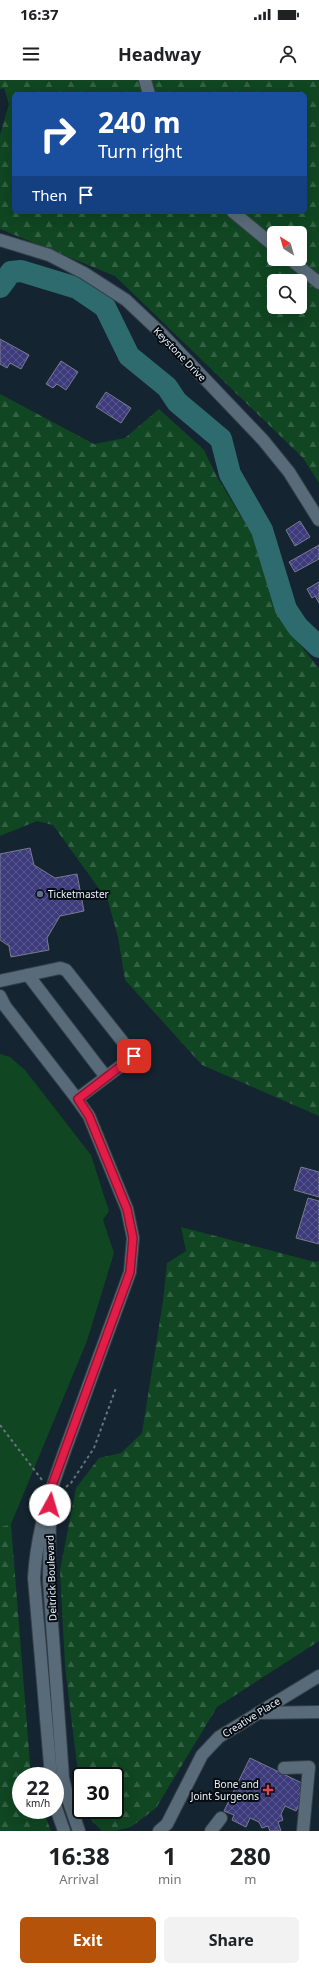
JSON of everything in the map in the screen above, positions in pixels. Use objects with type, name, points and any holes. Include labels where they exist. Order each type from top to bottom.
[{"type":"street","points":[[145,80],[148,92]]},
{"type":"street","points":[[235,214],[267,240]]},
{"type":"street","name":"Keystone Drive","points":[[0,240],[49,255],[84,273],[126,300],[162,334],[263,440],[289,472],[319,520]]},
{"type":"street","points":[[298,266],[319,283]]},
{"type":"street","points":[[0,981],[60,968],[66,970],[134,1056],[78,1099]]},
{"type":"street","points":[[28,975],[106,1078]]},
{"type":"street","points":[[2,1003],[78,1099],[89,1116],[127,1209],[133,1238],[130,1272],[50,1491]]},
{"type":"street","name":"Deitrick Boulevard","points":[[50,1491],[38,1534],[34,1578],[50,1767]]},
{"type":"street","name":"Deitrick Boulevard","points":[[50,1491],[49,1581],[63,1778],[68,1799],[79,1831]]},
{"type":"street","name":"Creative Place","points":[[159,1831],[166,1824],[202,1755],[219,1737],[256,1713],[319,1676]]},
{"type":"street","points":[[256,1713],[319,1712]]},
{"type":"street","points":[[284,1768],[309,1767],[303,1831]]},
{"type":"street","points":[[211,1831],[221,1818]]},
{"type":"street","points":[[60,1819],[64,1831]]},
{"type":"path","points":[[0,1425],[50,1491],[61,1490],[71,1483],[94,1448],[116,1388]]},
{"type":"green space","points":[[0,80],[319,80],[319,483],[303,458],[115,276],[0,229],[0,135],[9,104],[4,88],[0,89]]},
{"type":"green space","points":[[0,394],[94,444],[125,438],[159,409],[204,450],[217,477],[265,555],[279,619],[319,668],[319,1116],[202,1065],[125,980],[118,937],[108,901],[53,825],[37,821],[0,836]]},
{"type":"green space","points":[[0,1054],[10,1057],[25,1070],[91,1155],[109,1211],[103,1220],[114,1253],[87,1341],[11,1524],[0,1527]]},
{"type":"green space","points":[[181,1227],[315,1262],[319,1261],[319,1641],[217,1707],[156,1808],[131,1827],[115,1831],[102,1831],[90,1819],[124,1819],[124,1767],[77,1767],[65,1666],[60,1570],[76,1488],[99,1458],[121,1453],[142,1433],[163,1301],[167,1263],[186,1251]]},
{"type":"green space","points":[[11,1524],[30,1767],[12,1767],[12,1819],[46,1819],[51,1831],[0,1831],[0,1527]]},
{"type":"building","points":[[0,339],[29,355],[21,369],[10,363],[7,368],[0,364]]},
{"type":"building","points":[[61,361],[78,372],[66,390],[57,384],[53,388],[46,384]]},
{"type":"building","points":[[106,392],[131,408],[121,423],[96,407]]},
{"type":"building","points":[[300,521],[310,537],[295,546],[286,530]]},
{"type":"building","points":[[319,545],[319,559],[295,572],[289,562]]},
{"type":"building","points":[[319,582],[319,603],[315,596],[312,598],[307,589]]},
{"type":"building","name":"Ticketmaster","points":[[30,848],[34,865],[55,878],[77,874],[84,911],[60,916],[47,938],[49,950],[11,957],[9,946],[0,940],[0,854]]},
{"type":"building","points":[[301,1167],[319,1172],[319,1197],[294,1190]]},
{"type":"building","points":[[308,1198],[319,1201],[319,1244],[296,1238]]},
{"type":"building","name":"Bone and Joint Surgeons","points":[[250,1758],[304,1784],[299,1795],[303,1797],[296,1811],[285,1806],[281,1814],[283,1820],[278,1822],[281,1831],[270,1831],[268,1826],[262,1828],[259,1822],[250,1818],[246,1827],[232,1820],[234,1815],[224,1811]]},
{"type":"waterway","points":[[0,287],[11,272],[21,271],[77,288],[105,307],[129,356],[167,387],[177,402],[221,439],[230,474],[262,530],[286,609],[298,627],[319,647]]},
{"type":"place","name":"Ticketmaster","points":[[40,894]]},
{"type":"place","name":"Bone and Joint Surgeons","points":[[268,1790]]},
{"type":"route","points":[[50,1505],[50,1491],[130,1272],[133,1238],[127,1209],[116,1180],[89,1116],[78,1099],[134,1056]]}]
